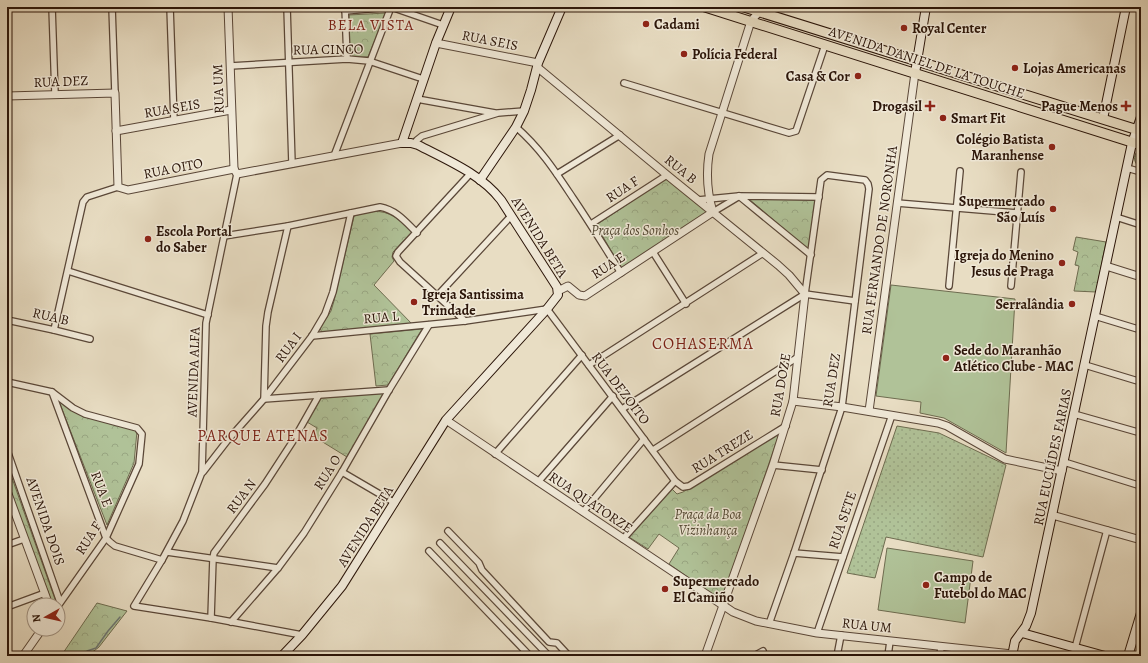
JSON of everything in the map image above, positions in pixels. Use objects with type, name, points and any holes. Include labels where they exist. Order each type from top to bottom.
[{"type":"main road","points":[[402,143],[423,79],[451,7]]},
{"type":"main road","points":[[480,180],[516,127],[524,111],[538,65],[562,7]]},
{"type":"main road","name":"AVENIDA DANIEL DE LA TOUCHE","points":[[705,7],[1138,144]]},
{"type":"main road","name":"AVENIDA DANIEL DE LA TOUCHE","points":[[744,7],[764,10],[916,60],[1139,130]]},
{"type":"main road","points":[[915,73],[926,7]]},
{"type":"main road","points":[[1103,118],[1126,7]]},
{"type":"main road","points":[[763,25],[764,10]]},
{"type":"main road","points":[[1138,144],[1137,137],[1141,116]]},
{"type":"main road","name":"AVENIDA BETA","points":[[282,656],[302,635],[342,586],[446,420],[557,297],[558,291],[511,216],[496,195],[480,180],[443,158],[414,144],[402,143]]},
{"type":"main road","name":"RUA EUCLÍDES FARIAS","points":[[1012,655],[1015,641],[1026,626],[1031,613],[1127,168],[1138,144]]},
{"type":"main road","points":[[1128,656],[1141,613]]},
{"type":"main road","points":[[1022,633],[1105,656]]},
{"type":"street","points":[[52,7],[55,94]]},
{"type":"street","points":[[54,330],[83,202],[87,197],[118,187],[112,7]]},
{"type":"street","points":[[170,7],[174,121]]},
{"type":"street","name":"RUA UM","points":[[228,7],[231,110],[236,172]]},
{"type":"street","points":[[287,7],[292,164]]},
{"type":"street","points":[[334,156],[391,7]]},
{"type":"street","name":"RUA SEIS","points":[[345,9],[391,7],[443,25]]},
{"type":"street","points":[[345,9],[347,60]]},
{"type":"street","points":[[740,196],[713,212],[709,198],[707,178],[709,154],[751,21],[764,10]]},
{"type":"street","name":"RUA SEIS","points":[[436,43],[538,65]]},
{"type":"street","points":[[624,83],[789,133],[794,133],[796,131],[825,45]]},
{"type":"street","name":"RUA CINCO","points":[[230,66],[289,62],[347,60],[370,61],[423,79]]},
{"type":"street","name":"RUA B","points":[[538,65],[667,175],[789,275],[805,294]]},
{"type":"street","name":"RUA FERNANDO DE NORONHA","points":[[869,411],[915,73]]},
{"type":"street","name":"RUA DEZ","points":[[7,96],[115,93]]},
{"type":"street","points":[[417,99],[498,113]]},
{"type":"street","name":"RUA SEIS","points":[[116,131],[231,110]]},
{"type":"street","points":[[414,144],[416,140],[422,136],[498,113],[524,111]]},
{"type":"street","points":[[516,127],[532,141],[557,174],[591,224],[621,273]]},
{"type":"street","points":[[557,174],[620,135]]},
{"type":"street","name":"AVENIDA BETA","points":[[236,172],[292,164],[402,143]]},
{"type":"street","points":[[1127,168],[1141,172]]},
{"type":"street","points":[[949,286],[960,171]]},
{"type":"street","name":"RUA OITO","points":[[118,187],[128,190],[236,172]]},
{"type":"street","name":"AVENIDA ALFA","points":[[212,618],[134,606],[167,552],[183,521],[202,472],[208,315],[236,172]]},
{"type":"street","points":[[1011,286],[1020,172]]},
{"type":"street","points":[[465,321],[397,259],[396,256],[470,174]]},
{"type":"street","name":"RUA F","points":[[591,224],[667,175]]},
{"type":"street","name":"RUA DEZ","points":[[769,624],[842,407],[869,189],[868,184],[863,180],[827,175],[823,178],[821,183]]},
{"type":"street","name":"RUA DOZE","points":[[705,656],[773,465],[793,401],[805,294],[821,183]]},
{"type":"street","points":[[740,196],[811,255]]},
{"type":"street","points":[[698,200],[740,196],[819,196]]},
{"type":"street","points":[[897,203],[1017,214]]},
{"type":"street","points":[[224,236],[288,226],[380,207],[386,208],[399,215],[416,233]]},
{"type":"street","name":"RUA E","points":[[558,291],[569,286],[579,295],[583,296],[621,273],[713,212]]},
{"type":"street","name":"RUA I","points":[[202,472],[227,441],[264,400],[312,336],[325,314],[329,303],[350,213]]},
{"type":"street","points":[[438,295],[511,216]]},
{"type":"street","points":[[1116,217],[1141,225]]},
{"type":"street","points":[[288,226],[266,326],[264,400],[389,390]]},
{"type":"street","points":[[653,252],[686,304]]},
{"type":"street","points":[[590,366],[763,253]]},
{"type":"street","points":[[1106,266],[1141,277]]},
{"type":"street","points":[[68,272],[208,315]]},
{"type":"street","points":[[622,410],[805,294],[855,301]]},
{"type":"street","name":"RUA L","points":[[312,336],[465,321],[547,309]]},
{"type":"street","name":"RUA DEZOITO","points":[[547,309],[675,481]]},
{"type":"street","points":[[1095,316],[1141,330]]},
{"type":"street","name":"RUA B","points":[[7,320],[90,339]]},
{"type":"street","name":"RUA O","points":[[231,622],[278,568],[304,533],[429,325]]},
{"type":"street","points":[[495,454],[582,355]]},
{"type":"street","points":[[653,450],[798,356]]},
{"type":"street","points":[[1085,365],[1141,382]]},
{"type":"street","points":[[7,382],[52,392]]},
{"type":"street","name":"RUA F","points":[[52,392],[73,408],[85,414],[137,428],[142,434],[139,464],[106,538],[64,597]]},
{"type":"street","name":"RUA E","points":[[52,392],[106,538]]},
{"type":"street","name":"RUA N","points":[[212,618],[213,558],[217,548],[265,484],[293,441],[319,395]]},
{"type":"street","points":[[538,482],[613,396]]},
{"type":"street","points":[[793,401],[869,411],[943,424],[1005,459],[1062,471]]},
{"type":"street","points":[[1074,414],[1141,434]]},
{"type":"street","name":"RUA SETE","points":[[817,633],[892,415]]},
{"type":"street","name":"RUA QUATORZE","points":[[446,420],[723,606]]},
{"type":"street","name":"RUA TREZE","points":[[623,539],[675,481],[681,486],[689,486],[786,426]]},
{"type":"street","points":[[583,512],[644,439]]},
{"type":"street","name":"AVENIDA DOIS","points":[[7,450],[57,597]]},
{"type":"street","points":[[1064,462],[1141,486]]},
{"type":"street","points":[[773,465],[822,470]]},
{"type":"street","points":[[342,472],[395,503]]},
{"type":"street","name":"AVENIDA DOIS","points":[[7,491],[47,597]]},
{"type":"street","points":[[1052,515],[1141,540]]},
{"type":"street","points":[[1075,648],[1107,530]]},
{"type":"street","points":[[448,531],[479,563],[482,570],[549,642],[557,643],[569,656]]},
{"type":"street","points":[[106,538],[115,546],[162,560]]},
{"type":"street","points":[[7,546],[24,539]]},
{"type":"street","points":[[440,543],[549,656]]},
{"type":"street","points":[[167,552],[278,568]]},
{"type":"street","points":[[429,552],[530,656]]},
{"type":"street","points":[[794,553],[843,557]]},
{"type":"street","points":[[7,607],[45,593]]},
{"type":"street","name":"RUA UM","points":[[723,606],[743,617],[756,621],[817,633],[941,646],[988,654],[1012,655]]},
{"type":"street","points":[[212,618],[302,635]]},
{"type":"street","points":[[837,656],[840,635]]},
{"type":"street","points":[[23,656],[36,637]]},
{"type":"street","points":[[888,656],[890,641]]},
{"type":"street","points":[[940,656],[941,646]]},
{"type":"street","points":[[754,656],[763,651]]},
{"type":"green space","points":[[386,13],[368,57],[350,57],[349,15]]},
{"type":"green space","points":[[1138,151],[1141,152],[1141,168],[1134,158]]},
{"type":"green space","name":"Praça dos Sonhos","points":[[667,178],[707,212],[622,269],[596,225]]},
{"type":"green space","points":[[749,199],[815,200],[809,250]]},
{"type":"green space","points":[[371,211],[390,214],[412,232],[393,252],[392,257],[394,261],[374,285],[413,325],[322,333],[320,328],[331,311],[354,216]]},
{"type":"green space","points":[[1076,237],[1106,242],[1096,292],[1074,291],[1079,266],[1075,265],[1078,252],[1073,250]]},
{"type":"green space","name":"Sede do Maranhão Atlético Clube - MAC","points":[[891,285],[1015,299],[1006,453],[944,418],[920,413],[921,402],[876,396]]},
{"type":"green space","points":[[422,329],[388,385],[376,386],[370,334]]},
{"type":"green space","points":[[384,393],[347,457],[313,436],[317,428],[307,422],[321,398]]},
{"type":"green space","points":[[58,399],[82,415],[137,431],[134,463],[107,525]]},
{"type":"green space","points":[[897,426],[939,433],[1006,465],[983,557],[886,537],[875,578],[847,573]]},
{"type":"green space","name":"Praça da Boa Vizinhança","points":[[779,434],[722,601],[669,564],[679,548],[659,534],[648,549],[629,537],[672,489],[677,494],[683,492]]},
{"type":"green space","points":[[7,464],[54,597],[50,597],[7,483]]},
{"type":"green space","name":"Campo de Futebol do MAC","points":[[887,548],[973,561],[965,623],[878,610]]},
{"type":"green space","points":[[97,603],[127,611],[99,647],[94,651],[81,656],[61,656]]},
{"type":"waterway","points":[[80,656],[87,651],[96,648],[120,617]]},
{"type":"place","name":"Cadami","points":[[646,24]]},
{"type":"place","name":"Royal Center","points":[[904,28]]},
{"type":"place","name":"Polícia Federal","points":[[684,54]]},
{"type":"place","name":"Lojas Americanas","points":[[1015,68]]},
{"type":"place","name":"Casa & Cor","points":[[858,76]]},
{"type":"place","name":"Drogasil","points":[[930,106]]},
{"type":"place","name":"Pague Menos","points":[[1126,106]]},
{"type":"place","name":"Smart Fit","points":[[943,118]]},
{"type":"place","name":"Colégio Batista Maranhense","points":[[1052,147]]},
{"type":"place","name":"Supermercado São Luís","points":[[1053,209]]},
{"type":"place","name":"Escola Portal do Saber","points":[[148,239]]},
{"type":"place","name":"Igreja do Menino Jesus de Praga","points":[[1062,263]]},
{"type":"place","name":"Igreja Santissima Trindade","points":[[414,302]]},
{"type":"place","name":"Serralândia","points":[[1072,304]]},
{"type":"place","name":"Sede do Maranhão Atlético Clube - MAC","points":[[946,358]]},
{"type":"place","name":"Campo de Futebol do MAC","points":[[926,585]]},
{"type":"place","name":"Supermercado El Camiño","points":[[665,589]]},
{"type":"district","name":"BELA VISTA","points":[[371,25]]},
{"type":"district","name":"COHASERMA","points":[[703,343]]},
{"type":"district","name":"PARQUE ATENAS","points":[[263,435]]}]
